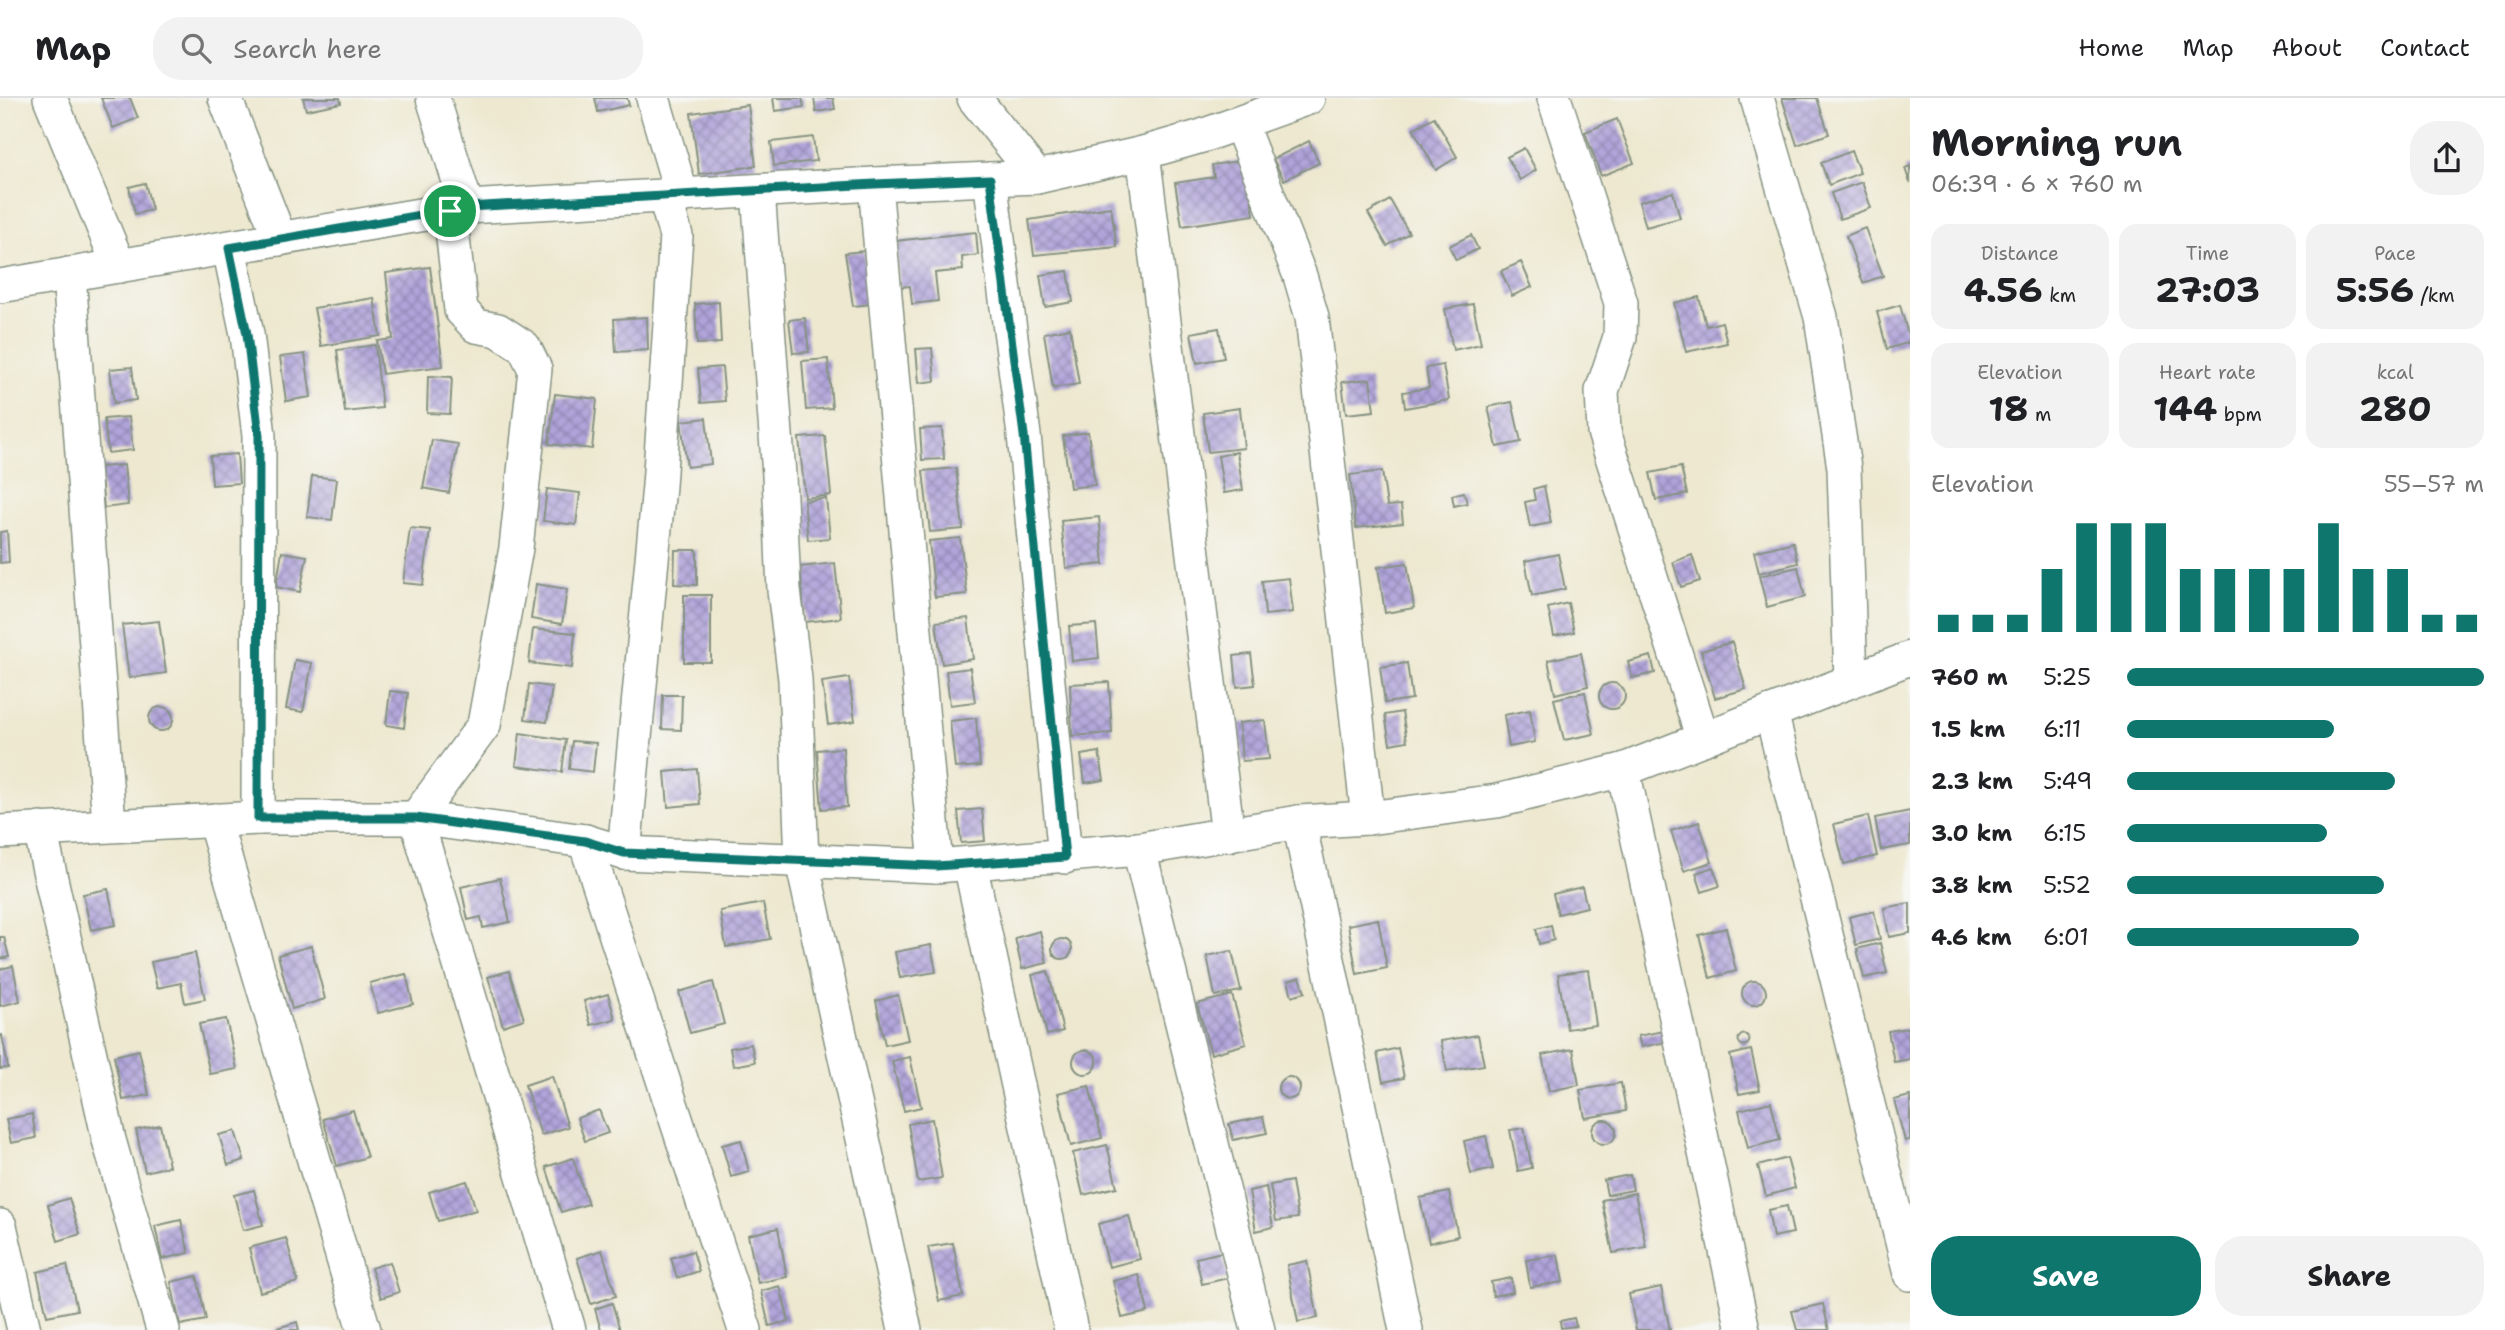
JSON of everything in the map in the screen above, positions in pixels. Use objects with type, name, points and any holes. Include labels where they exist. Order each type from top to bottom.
[{"type":"street","points":[[50,98],[119,266]]},
{"type":"street","points":[[225,98],[280,239]]},
{"type":"street","points":[[416,818],[484,725],[516,548],[535,369],[524,347],[498,330],[476,327],[461,310],[458,209],[433,98]]},
{"type":"street","points":[[624,853],[659,486],[676,236],[673,197],[653,98]]},
{"type":"street","points":[[974,98],[1038,177]]},
{"type":"street","points":[[0,286],[458,209],[1038,177],[1143,153],[1240,123],[1308,98]]},
{"type":"street","points":[[1554,98],[1621,303],[1620,337],[1602,391],[1604,432],[1703,739]]},
{"type":"street","points":[[1757,98],[1821,317],[1844,468],[1851,681]]},
{"type":"street","points":[[1240,123],[1300,276],[1312,317],[1368,818]]},
{"type":"street","points":[[1143,153],[1228,835]]},
{"type":"street","points":[[990,179],[1024,435],[1065,857]]},
{"type":"street","points":[[875,184],[936,866]]},
{"type":"street","points":[[758,191],[779,475],[784,590],[795,679],[802,860],[905,1330]]},
{"type":"street","points":[[229,248],[247,334],[259,436],[258,818]]},
{"type":"street","points":[[69,274],[108,824]]},
{"type":"street","points":[[0,832],[108,824],[258,818],[416,818],[585,841],[624,853],[936,866],[1065,857],[1139,849],[1299,822],[1368,818],[1497,801],[1623,771],[1910,658]]},
{"type":"street","points":[[1771,712],[1910,1274]]},
{"type":"street","points":[[1623,771],[1743,1330]]},
{"type":"street","points":[[416,818],[569,1330]]},
{"type":"street","points":[[214,820],[364,1330]]},
{"type":"street","points":[[1299,822],[1406,1330]]},
{"type":"street","points":[[40,829],[109,1140],[163,1330]]},
{"type":"street","points":[[585,841],[745,1330]]},
{"type":"street","points":[[1139,849],[1258,1330]]},
{"type":"street","points":[[970,864],[1071,1330]]},
{"type":"street","points":[[0,1226],[24,1330]]},
{"type":"building","points":[[101,98],[130,98],[138,118],[113,128]]},
{"type":"building","points":[[303,98],[340,98],[341,103],[306,110]]},
{"type":"building","points":[[595,98],[627,98],[629,105],[598,112]]},
{"type":"building","points":[[773,98],[802,98],[804,107],[775,111]]},
{"type":"building","points":[[814,98],[833,98],[835,109],[816,112]]},
{"type":"building","points":[[1782,98],[1817,98],[1829,134],[1797,145]]},
{"type":"building","points":[[748,105],[756,166],[699,174],[691,113]]},
{"type":"building","points":[[1434,117],[1457,157],[1436,170],[1413,129]]},
{"type":"building","points":[[1617,119],[1634,163],[1601,176],[1585,132]]},
{"type":"building","points":[[813,137],[816,161],[774,166],[771,142]]},
{"type":"building","points":[[1309,141],[1319,163],[1284,180],[1273,159]]},
{"type":"building","points":[[1524,148],[1536,170],[1520,180],[1507,157]]},
{"type":"building","points":[[1851,151],[1860,173],[1829,185],[1821,163]]},
{"type":"building","points":[[1245,160],[1254,215],[1182,226],[1175,183],[1214,177],[1212,165]]},
{"type":"building","points":[[1910,166],[1910,183],[1905,168]]},
{"type":"building","points":[[1862,182],[1871,208],[1840,219],[1831,193]]},
{"type":"building","points":[[145,183],[152,210],[135,214],[129,187]]},
{"type":"building","points":[[1673,192],[1680,218],[1646,227],[1639,202]]},
{"type":"building","points":[[1390,200],[1409,233],[1387,246],[1368,213]]},
{"type":"building","points":[[1111,207],[1117,247],[1034,255],[1029,220]]},
{"type":"building","points":[[1865,228],[1883,276],[1863,283],[1846,236]]},
{"type":"building","points":[[976,232],[978,255],[962,257],[963,270],[935,273],[938,301],[912,304],[910,286],[900,287],[895,241]]},
{"type":"building","points":[[1471,235],[1478,249],[1456,260],[1449,246]]},
{"type":"building","points":[[864,251],[871,304],[853,306],[845,253]]},
{"type":"building","points":[[1521,262],[1532,287],[1512,296],[1501,271]]},
{"type":"building","points":[[430,267],[443,366],[382,374],[377,341],[393,339],[386,273]]},
{"type":"building","points":[[1068,271],[1073,302],[1045,307],[1040,275]]},
{"type":"building","points":[[1699,297],[1706,326],[1722,322],[1727,343],[1686,352],[1674,303]]},
{"type":"building","points":[[374,298],[380,336],[321,346],[314,308]]},
{"type":"building","points":[[719,302],[721,343],[697,344],[695,304]]},
{"type":"building","points":[[1473,304],[1481,344],[1453,350],[1445,309]]},
{"type":"building","points":[[1900,305],[1910,342],[1887,349],[1877,312]]},
{"type":"building","points":[[647,317],[648,350],[616,352],[614,319]]},
{"type":"building","points":[[805,318],[809,352],[793,353],[789,320]]},
{"type":"building","points":[[1070,328],[1079,384],[1053,388],[1044,333]]},
{"type":"building","points":[[1219,328],[1224,358],[1197,363],[1191,333]]},
{"type":"building","points":[[375,345],[382,408],[345,412],[337,350]]},
{"type":"building","points":[[932,348],[935,381],[919,383],[916,349]]},
{"type":"building","points":[[305,354],[311,397],[286,401],[280,357]]},
{"type":"building","points":[[828,359],[832,408],[806,410],[802,361]]},
{"type":"building","points":[[1443,365],[1449,400],[1405,408],[1403,392],[1429,388],[1426,368]]},
{"type":"building","points":[[132,367],[136,400],[114,403],[110,369]]},
{"type":"building","points":[[722,367],[725,401],[701,403],[698,369]]},
{"type":"building","points":[[428,376],[452,377],[450,414],[427,413]]},
{"type":"building","points":[[1370,379],[1374,411],[1346,414],[1342,382]]},
{"type":"building","points":[[555,394],[597,399],[592,449],[549,444]]},
{"type":"building","points":[[1512,402],[1521,442],[1497,447],[1488,407]]},
{"type":"building","points":[[1240,408],[1244,448],[1208,452],[1203,413]]},
{"type":"building","points":[[129,417],[133,450],[108,453],[104,419]]},
{"type":"building","points":[[706,418],[711,464],[687,467],[681,421]]},
{"type":"building","points":[[942,428],[944,459],[922,460],[920,429]]},
{"type":"building","points":[[1088,432],[1095,485],[1070,488],[1063,436]]},
{"type":"building","points":[[825,436],[831,495],[805,498],[799,438]]},
{"type":"building","points":[[432,440],[458,444],[449,493],[423,488]]},
{"type":"building","points":[[1237,452],[1243,490],[1224,493],[1218,456]]},
{"type":"building","points":[[237,454],[239,483],[212,485],[210,456]]},
{"type":"building","points":[[124,465],[128,505],[104,508],[100,467]]},
{"type":"building","points":[[1681,467],[1687,494],[1656,500],[1650,473]]},
{"type":"building","points":[[956,468],[963,529],[930,532],[923,471]]},
{"type":"building","points":[[1382,471],[1387,506],[1401,505],[1403,523],[1356,528],[1350,475]]},
{"type":"building","points":[[312,476],[337,479],[332,520],[307,517]]},
{"type":"building","points":[[1544,486],[1551,523],[1530,527],[1525,502],[1535,500],[1533,489]]},
{"type":"building","points":[[547,489],[580,493],[576,525],[543,521]]},
{"type":"building","points":[[1464,492],[1467,503],[1454,506],[1452,495]]},
{"type":"building","points":[[826,498],[830,538],[808,540],[804,501]]},
{"type":"building","points":[[1099,517],[1104,564],[1066,568],[1061,521]]},
{"type":"building","points":[[410,528],[430,530],[423,585],[403,583]]},
{"type":"building","points":[[7,531],[9,562],[0,563],[0,532]]},
{"type":"building","points":[[960,538],[967,594],[935,597],[929,541]]},
{"type":"building","points":[[1793,542],[1798,563],[1759,573],[1754,552]]},
{"type":"building","points":[[675,550],[697,550],[697,585],[674,584]]},
{"type":"building","points":[[282,552],[307,556],[300,592],[276,587]]},
{"type":"building","points":[[1558,554],[1565,589],[1532,596],[1525,561]]},
{"type":"building","points":[[1692,555],[1700,581],[1681,587],[1673,562]]},
{"type":"building","points":[[835,563],[841,618],[805,622],[800,567]]},
{"type":"building","points":[[1407,563],[1414,608],[1385,613],[1378,567]]},
{"type":"building","points":[[1798,567],[1805,597],[1767,607],[1759,576]]},
{"type":"building","points":[[1289,578],[1293,612],[1265,615],[1262,581]]},
{"type":"building","points":[[536,584],[567,589],[562,624],[531,619]]},
{"type":"building","points":[[684,595],[711,595],[711,662],[684,662]]},
{"type":"building","points":[[1568,603],[1574,632],[1554,636],[1548,608]]},
{"type":"building","points":[[968,618],[973,659],[942,664],[936,622]]},
{"type":"building","points":[[159,621],[166,673],[129,678],[122,625]]},
{"type":"building","points":[[1096,624],[1099,658],[1072,661],[1069,626]]},
{"type":"building","points":[[533,629],[575,633],[572,668],[529,663]]},
{"type":"building","points":[[1732,642],[1746,689],[1715,698],[1701,651]]},
{"type":"building","points":[[1581,653],[1588,686],[1555,694],[1548,660]]},
{"type":"building","points":[[1251,654],[1255,685],[1237,687],[1234,656]]},
{"type":"building","points":[[1651,656],[1655,673],[1632,678],[1628,662]]},
{"type":"building","points":[[295,660],[312,663],[303,712],[286,709]]},
{"type":"building","points":[[1407,663],[1412,699],[1385,703],[1380,667]]},
{"type":"building","points":[[970,668],[975,702],[950,705],[946,671]]},
{"type":"building","points":[[849,678],[855,721],[828,725],[822,682]]},
{"type":"building","points":[[1109,682],[1112,733],[1072,736],[1070,684]]},
{"type":"building","points":[[1612,683],[1621,687],[1625,696],[1621,705],[1612,709],[1603,705],[1599,696],[1603,687]]},
{"type":"building","points":[[529,684],[552,687],[547,722],[525,719]]},
{"type":"building","points":[[390,691],[408,693],[404,728],[386,725]]},
{"type":"building","points":[[1585,692],[1594,734],[1564,740],[1554,699]]},
{"type":"building","points":[[663,695],[682,695],[681,730],[662,729]]},
{"type":"building","points":[[161,707],[170,710],[173,719],[170,728],[161,731],[152,728],[149,719],[152,710]]},
{"type":"building","points":[[1530,710],[1535,742],[1509,747],[1504,715]]},
{"type":"building","points":[[1402,712],[1407,741],[1390,744],[1385,715]]},
{"type":"building","points":[[976,718],[980,766],[955,768],[950,721]]},
{"type":"building","points":[[1265,720],[1269,759],[1242,761],[1239,723]]},
{"type":"building","points":[[520,733],[566,740],[562,772],[516,766]]},
{"type":"building","points":[[572,741],[596,743],[593,772],[569,769]]},
{"type":"building","points":[[843,748],[847,807],[822,809],[817,750]]},
{"type":"building","points":[[1099,752],[1104,780],[1085,783],[1081,755]]},
{"type":"building","points":[[697,769],[700,804],[668,807],[665,772]]},
{"type":"building","points":[[982,809],[985,841],[961,843],[958,811]]},
{"type":"building","points":[[1910,811],[1910,845],[1881,850],[1875,818]]},
{"type":"building","points":[[1868,816],[1877,856],[1844,864],[1834,824]]},
{"type":"building","points":[[1699,822],[1712,862],[1684,871],[1671,831]]},
{"type":"building","points":[[1713,867],[1720,886],[1702,892],[1696,873]]},
{"type":"building","points":[[500,878],[510,922],[483,928],[481,917],[468,920],[461,887]]},
{"type":"building","points":[[1582,887],[1587,907],[1558,914],[1553,894]]},
{"type":"building","points":[[108,889],[116,925],[91,930],[83,894]]},
{"type":"building","points":[[763,903],[770,939],[726,947],[720,911]]},
{"type":"building","points":[[1910,903],[1910,933],[1889,937],[1884,908]]},
{"type":"building","points":[[1874,911],[1880,939],[1856,945],[1849,917]]},
{"type":"building","points":[[1378,919],[1387,968],[1357,974],[1348,925]]},
{"type":"building","points":[[1551,925],[1554,940],[1539,944],[1536,929]]},
{"type":"building","points":[[1726,928],[1736,971],[1710,978],[1699,935]]},
{"type":"building","points":[[1040,931],[1047,963],[1022,969],[1015,938]]},
{"type":"building","points":[[0,937],[4,937],[9,957],[0,959]]},
{"type":"building","points":[[1062,939],[1069,942],[1072,949],[1069,956],[1062,959],[1055,956],[1052,949],[1055,942]]},
{"type":"building","points":[[1880,943],[1887,973],[1864,978],[1857,949]]},
{"type":"building","points":[[931,945],[936,972],[900,978],[895,952]]},
{"type":"building","points":[[311,946],[325,999],[292,1009],[278,955]]},
{"type":"building","points":[[1232,951],[1241,991],[1215,996],[1207,956]]},
{"type":"building","points":[[195,953],[205,999],[185,1003],[181,983],[157,988],[151,962]]},
{"type":"building","points":[[13,966],[20,1001],[0,1006],[0,969]]},
{"type":"building","points":[[1588,970],[1596,1025],[1567,1029],[1558,974]]},
{"type":"building","points":[[509,971],[524,1019],[503,1026],[488,977]]},
{"type":"building","points":[[1048,971],[1063,1031],[1047,1035],[1032,975]]},
{"type":"building","points":[[406,974],[413,1004],[378,1013],[370,983]]},
{"type":"building","points":[[1300,977],[1305,992],[1292,996],[1288,981]]},
{"type":"building","points":[[1754,981],[1763,984],[1766,993],[1763,1002],[1754,1005],[1745,1002],[1742,993],[1745,984]]},
{"type":"building","points":[[713,982],[724,1024],[690,1033],[679,992]]},
{"type":"building","points":[[608,994],[615,1019],[591,1025],[584,1001]]},
{"type":"building","points":[[898,995],[908,1040],[885,1045],[876,1001]]},
{"type":"building","points":[[1232,995],[1246,1044],[1211,1054],[1197,1004]]},
{"type":"building","points":[[226,1019],[237,1069],[210,1074],[199,1024]]},
{"type":"building","points":[[1908,1028],[1910,1059],[1894,1062],[1888,1031]]},
{"type":"building","points":[[1674,1029],[1676,1040],[1641,1047],[1638,1036]]},
{"type":"building","points":[[2,1035],[8,1068],[0,1069],[0,1036]]},
{"type":"building","points":[[1478,1035],[1484,1065],[1447,1071],[1441,1041]]},
{"type":"building","points":[[1744,1035],[1748,1036],[1748,1044],[1744,1045],[1740,1044],[1739,1040],[1740,1036]]},
{"type":"building","points":[[751,1044],[755,1062],[733,1066],[730,1048]]},
{"type":"building","points":[[1398,1048],[1404,1078],[1383,1082],[1377,1053]]},
{"type":"building","points":[[1573,1049],[1579,1085],[1549,1091],[1542,1055]]},
{"type":"building","points":[[139,1050],[149,1095],[123,1100],[114,1056]]},
{"type":"building","points":[[1085,1050],[1093,1054],[1097,1062],[1093,1070],[1085,1074],[1077,1070],[1073,1062],[1077,1054]]},
{"type":"building","points":[[1751,1050],[1760,1090],[1739,1094],[1730,1055]]},
{"type":"building","points":[[910,1057],[921,1107],[904,1111],[892,1061]]},
{"type":"building","points":[[552,1076],[568,1127],[541,1135],[525,1085]]},
{"type":"building","points":[[1285,1077],[1293,1077],[1300,1084],[1300,1092],[1293,1099],[1285,1099],[1278,1092],[1278,1084]]},
{"type":"building","points":[[1621,1083],[1626,1111],[1585,1118],[1580,1090]]},
{"type":"building","points":[[1089,1086],[1102,1138],[1071,1146],[1058,1093]]},
{"type":"building","points":[[1910,1096],[1910,1140],[1905,1141],[1894,1100]]},
{"type":"building","points":[[1771,1102],[1780,1140],[1748,1148],[1739,1110]]},
{"type":"building","points":[[353,1110],[367,1157],[337,1166],[323,1119]]},
{"type":"building","points":[[599,1110],[608,1133],[585,1141],[577,1118]]},
{"type":"building","points":[[32,1114],[36,1138],[11,1143],[6,1119]]},
{"type":"building","points":[[1263,1117],[1267,1133],[1233,1140],[1229,1124]]},
{"type":"building","points":[[932,1119],[942,1178],[918,1182],[908,1124]]},
{"type":"building","points":[[1604,1120],[1613,1123],[1616,1132],[1613,1141],[1604,1144],[1595,1141],[1592,1132],[1595,1123]]},
{"type":"building","points":[[160,1125],[169,1166],[145,1172],[136,1130]]},
{"type":"building","points":[[1524,1128],[1532,1168],[1518,1171],[1510,1130]]},
{"type":"building","points":[[235,1131],[244,1160],[228,1165],[219,1135]]},
{"type":"building","points":[[1486,1136],[1493,1169],[1471,1174],[1464,1141]]},
{"type":"building","points":[[741,1140],[749,1172],[731,1177],[722,1145]]},
{"type":"building","points":[[1107,1145],[1117,1187],[1083,1195],[1073,1153]]},
{"type":"building","points":[[573,1158],[588,1204],[561,1212],[546,1167]]},
{"type":"building","points":[[1787,1158],[1795,1188],[1766,1196],[1758,1166]]},
{"type":"building","points":[[1630,1175],[1633,1190],[1607,1195],[1604,1180]]},
{"type":"building","points":[[467,1181],[476,1210],[438,1221],[429,1192]]},
{"type":"building","points":[[1292,1181],[1298,1218],[1276,1221],[1270,1185]]},
{"type":"building","points":[[1266,1187],[1273,1227],[1256,1231],[1249,1191]]},
{"type":"building","points":[[254,1190],[263,1225],[243,1230],[234,1195]]},
{"type":"building","points":[[1449,1192],[1458,1236],[1429,1243],[1420,1198]]},
{"type":"building","points":[[1635,1193],[1646,1247],[1613,1253],[1602,1200]]},
{"type":"building","points":[[69,1198],[80,1234],[58,1241],[48,1205]]},
{"type":"building","points":[[1787,1206],[1793,1233],[1773,1237],[1768,1210]]},
{"type":"building","points":[[1129,1216],[1140,1259],[1109,1267],[1098,1224]]},
{"type":"building","points":[[181,1220],[189,1253],[162,1259],[155,1226]]},
{"type":"building","points":[[778,1228],[787,1277],[758,1283],[748,1235]]},
{"type":"building","points":[[286,1238],[298,1282],[260,1292],[249,1248]]},
{"type":"building","points":[[953,1243],[963,1296],[939,1301],[928,1247]]},
{"type":"building","points":[[602,1250],[616,1296],[591,1304],[577,1258]]},
{"type":"building","points":[[693,1251],[699,1271],[677,1278],[671,1258]]},
{"type":"building","points":[[1222,1252],[1228,1278],[1202,1284],[1196,1258]]},
{"type":"building","points":[[1558,1255],[1563,1282],[1530,1287],[1526,1260]]},
{"type":"building","points":[[1307,1261],[1318,1318],[1298,1322],[1287,1265]]},
{"type":"building","points":[[390,1262],[399,1292],[381,1298],[371,1268]]},
{"type":"building","points":[[67,1265],[77,1310],[47,1316],[37,1272]]},
{"type":"building","points":[[1139,1275],[1148,1312],[1122,1318],[1113,1281]]},
{"type":"building","points":[[197,1276],[206,1320],[180,1325],[171,1282]]},
{"type":"building","points":[[1511,1278],[1513,1292],[1493,1296],[1491,1282]]},
{"type":"building","points":[[780,1286],[789,1321],[769,1326],[761,1291]]},
{"type":"building","points":[[1661,1287],[1670,1330],[1636,1330],[1629,1294]]},
{"type":"building","points":[[612,1303],[620,1330],[601,1330],[595,1309]]},
{"type":"building","points":[[1823,1304],[1829,1330],[1797,1330],[1792,1311]]},
{"type":"building","points":[[1574,1318],[1576,1326],[1561,1328],[1560,1321]]},
{"type":"building","points":[[297,1322],[299,1330],[274,1330],[274,1329]]},
{"type":"route","points":[[990,179],[1024,435],[1065,857],[936,866],[624,853],[585,841],[416,818],[258,818],[259,436],[247,334],[229,248],[450,211],[467,207],[990,179]]}]
